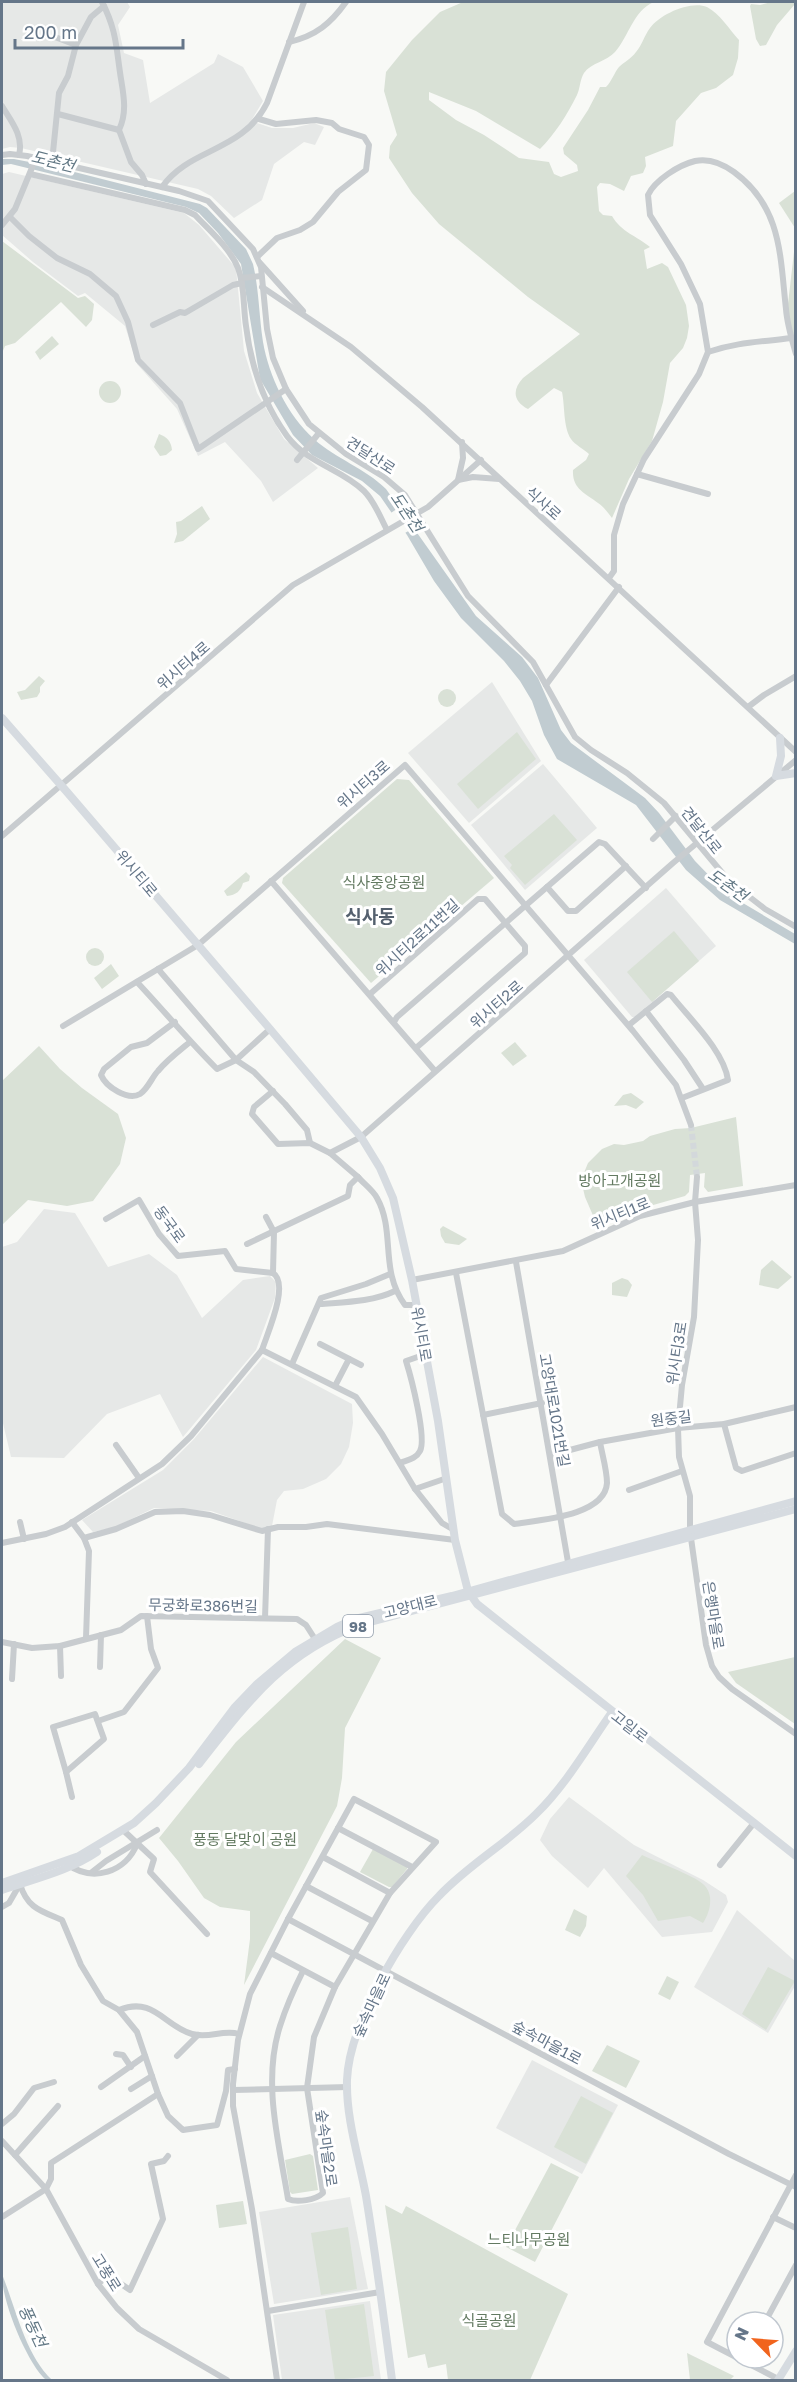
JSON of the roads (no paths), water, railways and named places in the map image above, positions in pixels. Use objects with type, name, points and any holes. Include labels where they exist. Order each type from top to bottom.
[{"type":"main road","name":"위시티로","points":[[2,718],[61,784],[361,1137],[380,1168],[393,1198],[412,1280],[447,1478],[455,1540],[469,1594]]},
{"type":"main road","points":[[780,738],[781,756],[776,776],[795,773]]},
{"type":"main road","name":"고양대로","points":[[2,1890],[19,1881],[67,1864],[156,1810],[192,1772],[263,1686],[298,1657],[341,1632],[358,1625],[691,1533],[795,1501]]},
{"type":"main road","name":"고양대로","points":[[124,1831],[173,1786],[235,1707],[257,1684],[295,1652],[355,1619],[469,1594],[568,1562],[795,1509]]},
{"type":"main road","name":"고일로","points":[[469,1594],[477,1604],[795,1856]]},
{"type":"main road","name":"숲속마을로","points":[[392,2380],[366,2195],[350,2117],[348,2087],[352,2046],[387,1971],[415,1924],[439,1895],[538,1813],[612,1712]]},
{"type":"main road","points":[[2,1878],[19,1881]]},
{"type":"main road","points":[[2,1895],[19,1881]]},
{"type":"main road","name":"고양대로","points":[[2,1883],[19,1881]]},
{"type":"main road","points":[[779,2380],[795,2351]]},
{"type":"street","points":[[162,188],[180,168],[246,132],[259,119],[304,2]]},
{"type":"street","points":[[289,42],[306,38],[328,25],[346,2]]},
{"type":"street","points":[[52,162],[59,93],[68,76],[76,45],[91,17],[103,4],[113,26],[125,96],[124,121],[119,130],[131,162],[146,184]]},
{"type":"street","points":[[55,37],[76,45]]},
{"type":"street","points":[[2,106],[16,127],[20,142],[19,155]]},
{"type":"street","points":[[58,114],[119,130]]},
{"type":"street","points":[[259,119],[276,124],[316,120],[332,123],[339,129],[364,137],[369,145],[366,170],[338,192],[313,222],[300,230],[277,238],[259,260]]},
{"type":"street","points":[[2,155],[19,155],[52,162],[208,201],[253,249],[275,283],[301,308],[304,315]]},
{"type":"street","points":[[2,225],[10,217],[35,159]]},
{"type":"street","points":[[609,578],[614,571],[614,535],[617,520],[637,474],[699,374],[708,352],[700,304],[681,264],[650,215],[647,202],[651,188],[683,165],[702,160],[722,165],[750,184],[768,210],[780,253],[786,311],[795,354]]},
{"type":"street","points":[[30,172],[186,210],[195,215],[224,247],[237,266],[242,280],[246,327],[256,379],[287,436],[304,452],[364,491],[389,529]]},
{"type":"street","points":[[10,217],[29,236],[57,258],[90,274],[116,296],[128,322],[138,360],[180,403],[198,449],[285,390]]},
{"type":"street","name":"견달산로","points":[[259,260],[270,346],[285,390],[309,424],[318,435],[394,484],[405,495],[413,515],[468,596],[533,662],[575,737],[646,788],[729,881],[765,909],[795,927]]},
{"type":"street","points":[[153,325],[180,312],[185,313],[242,280],[260,276]]},
{"type":"street","name":"식사로","points":[[262,287],[351,347],[462,442],[499,479],[619,587],[795,752]]},
{"type":"street","points":[[708,352],[745,342],[791,338]]},
{"type":"street","points":[[297,460],[318,435]]},
{"type":"street","points":[[458,480],[463,458],[462,442]]},
{"type":"street","points":[[413,515],[428,507],[481,460]]},
{"type":"street","points":[[637,474],[708,494]]},
{"type":"street","points":[[458,480],[473,477],[499,479]]},
{"type":"street","name":"위시티4로","points":[[2,836],[293,585],[413,515]]},
{"type":"street","points":[[546,685],[619,587]]},
{"type":"street","points":[[748,707],[795,676]]},
{"type":"street","points":[[697,843],[795,760]]},
{"type":"street","name":"위시티3로","points":[[63,1026],[198,945],[405,765],[570,956],[676,1085],[691,1125]]},
{"type":"street","points":[[654,837],[674,818]]},
{"type":"street","points":[[394,1022],[599,842],[605,844],[646,888]]},
{"type":"street","name":"위시티2로","points":[[361,1137],[697,843]]},
{"type":"street","points":[[547,888],[568,911],[576,911],[626,866]]},
{"type":"street","name":"위시티2로11번길","points":[[271,881],[435,1071]]},
{"type":"street","name":"위시티2로11번길","points":[[370,994],[478,899],[485,899],[525,946],[525,953],[416,1048]]},
{"type":"street","points":[[158,969],[236,1060],[254,1072],[273,1091],[307,1130],[310,1143]]},
{"type":"street","points":[[137,982],[217,1069],[236,1060],[270,1029]]},
{"type":"street","points":[[628,1025],[666,994],[670,995],[707,1039],[726,1068],[728,1080],[682,1098]]},
{"type":"street","points":[[646,1011],[684,1059],[703,1089]]},
{"type":"street","points":[[175,1022],[147,1043],[131,1047],[104,1069],[101,1075],[104,1081],[116,1091],[140,1094],[159,1069],[190,1042]]},
{"type":"street","points":[[273,1091],[254,1107],[252,1114],[278,1143],[310,1143],[330,1153],[376,1195],[383,1211],[390,1274],[395,1291],[405,1305],[417,1305]]},
{"type":"street","points":[[330,1153],[361,1137]]},
{"type":"street","name":"위시티3로","points":[[691,1533],[690,1496],[679,1457],[678,1428],[682,1385],[694,1317],[698,1240],[695,1203],[697,1177]]},
{"type":"street","points":[[247,1244],[348,1196],[350,1185],[358,1178]]},
{"type":"street","name":"위시티1로","points":[[412,1280],[456,1274],[563,1251],[640,1216],[695,1203],[795,1185]]},
{"type":"street","name":"동국로","points":[[106,1219],[139,1200],[159,1234],[178,1256],[225,1251],[236,1269],[273,1273]]},
{"type":"street","points":[[2,1543],[46,1534],[72,1522],[162,1464],[185,1443],[262,1350],[279,1298],[280,1281],[273,1273],[274,1232],[266,1217]]},
{"type":"street","name":"고양대로1021번길","points":[[516,1262],[568,1562]]},
{"type":"street","points":[[292,1364],[321,1298],[390,1274]]},
{"type":"street","points":[[456,1274],[502,1514],[514,1524],[588,1509],[601,1499],[607,1484],[600,1442]]},
{"type":"street","points":[[320,1304],[354,1302],[385,1296],[395,1291]]},
{"type":"street","points":[[320,1344],[361,1365]]},
{"type":"street","points":[[262,1350],[356,1397],[415,1489],[442,1523],[454,1530]]},
{"type":"street","points":[[399,1463],[415,1457],[421,1449],[422,1436],[414,1385],[406,1361],[426,1354]]},
{"type":"street","points":[[335,1386],[349,1359]]},
{"type":"street","points":[[483,1415],[542,1403]]},
{"type":"street","name":"원중길","points":[[550,1455],[600,1442],[678,1428],[724,1424],[795,1407]]},
{"type":"street","points":[[724,1424],[736,1468],[742,1471],[795,1453]]},
{"type":"street","points":[[116,1444],[140,1478]]},
{"type":"street","points":[[629,1490],[682,1471]]},
{"type":"street","points":[[415,1489],[447,1478]]},
{"type":"street","points":[[84,1538],[116,1529],[155,1512],[183,1512],[210,1515],[262,1531],[278,1527],[327,1524],[455,1540]]},
{"type":"street","points":[[20,1522],[24,1539]]},
{"type":"street","points":[[72,1522],[90,1551],[86,1638]]},
{"type":"street","points":[[265,1618],[268,1529]]},
{"type":"street","name":"은행마을로","points":[[691,1533],[706,1644],[712,1666],[732,1689],[795,1734]]},
{"type":"street","name":"무궁화로386번길","points":[[2,1642],[32,1648],[60,1646],[121,1630],[141,1616],[297,1619],[306,1624],[315,1639]]},
{"type":"street","points":[[98,1722],[124,1712],[158,1668],[151,1649],[147,1616]]},
{"type":"street","points":[[100,1667],[101,1635]]},
{"type":"street","points":[[12,1679],[14,1644]]},
{"type":"street","points":[[60,1646],[61,1676]]},
{"type":"street","points":[[66,1772],[104,1739],[95,1714],[53,1727],[72,1797]]},
{"type":"street","name":"숲속마을2로","points":[[277,2380],[233,2090],[239,2034],[250,1994],[354,1798],[436,1842],[390,1893],[372,1921],[335,1987],[314,2037],[307,2088],[323,2193],[319,2197],[293,2201],[288,2199],[275,2127],[272,2089],[274,2050],[279,2028],[303,1971]]},
{"type":"street","points":[[720,1865],[754,1822]]},
{"type":"street","points":[[338,1828],[412,1867]]},
{"type":"street","points":[[91,1872],[157,1830]]},
{"type":"street","points":[[124,1831],[154,1859],[150,1872],[207,1934]]},
{"type":"street","points":[[67,1864],[77,1871],[105,1873],[123,1866],[132,1856],[137,1844]]},
{"type":"street","points":[[322,1857],[390,1893]]},
{"type":"street","points":[[2,1907],[9,1903],[19,1881]]},
{"type":"street","name":"숲속마을2로","points":[[19,1881],[24,1897],[33,1906],[62,1920],[81,1965],[103,2001],[119,2010],[137,2032],[168,2116],[183,2130],[217,2125],[226,2091],[228,2070],[235,2069]]},
{"type":"street","points":[[306,1886],[372,1921]]},
{"type":"street","name":"숲속마을1로","points":[[288,1919],[729,2154],[793,2185]]},
{"type":"street","points":[[271,1953],[335,1987]]},
{"type":"street","points":[[119,2010],[128,2006],[150,2009],[191,2034],[206,2036],[230,2031],[239,2034]]},
{"type":"street","points":[[177,2056],[198,2035]]},
{"type":"street","points":[[116,2054],[123,2055],[130,2067]]},
{"type":"street","points":[[101,2087],[145,2056]]},
{"type":"street","points":[[131,2089],[152,2076]]},
{"type":"street","points":[[2,2124],[14,2114],[34,2088],[54,2082]]},
{"type":"street","points":[[233,2090],[348,2087]]},
{"type":"street","points":[[2,2217],[46,2189],[51,2179],[51,2163],[158,2094]]},
{"type":"street","points":[[15,2155],[58,2106]]},
{"type":"street","name":"고풍로","points":[[2,2141],[46,2189],[98,2284],[117,2308],[139,2329],[227,2380]]},
{"type":"street","points":[[98,2284],[108,2275],[130,2290],[163,2218],[151,2164],[164,2161],[168,2156]]},
{"type":"street","points":[[725,2350],[707,2342],[773,2217],[793,2185],[795,2175]]},
{"type":"street","points":[[773,2217],[795,2229]]},
{"type":"street","points":[[771,2310],[795,2265]]},
{"type":"street","points":[[267,2311],[380,2292]]},
{"type":"street","points":[[762,2370],[779,2380]]},
{"type":"tunnel","points":[[691,1125],[697,1177]]},
{"type":"district","name":"식사동","points":[[370,916]]},
{"type":"water label","name":"도촌천","points":[[53,161]]},
{"type":"water label","name":"도촌천","points":[[407,512]]},
{"type":"water label","name":"도촌천","points":[[728,885]]},
{"type":"water label","name":"풍동천","points":[[33,2326]]},
{"type":"park label","name":"식사중앙공원","points":[[384,882]]},
{"type":"park label","name":"방아고개공원","points":[[620,1180]]},
{"type":"park label","name":"풍동 달맞이 공원","points":[[245,1839]]},
{"type":"park label","name":"느티나무공원","points":[[529,2239]]},
{"type":"park label","name":"식골공원","points":[[489,2320]]}]
